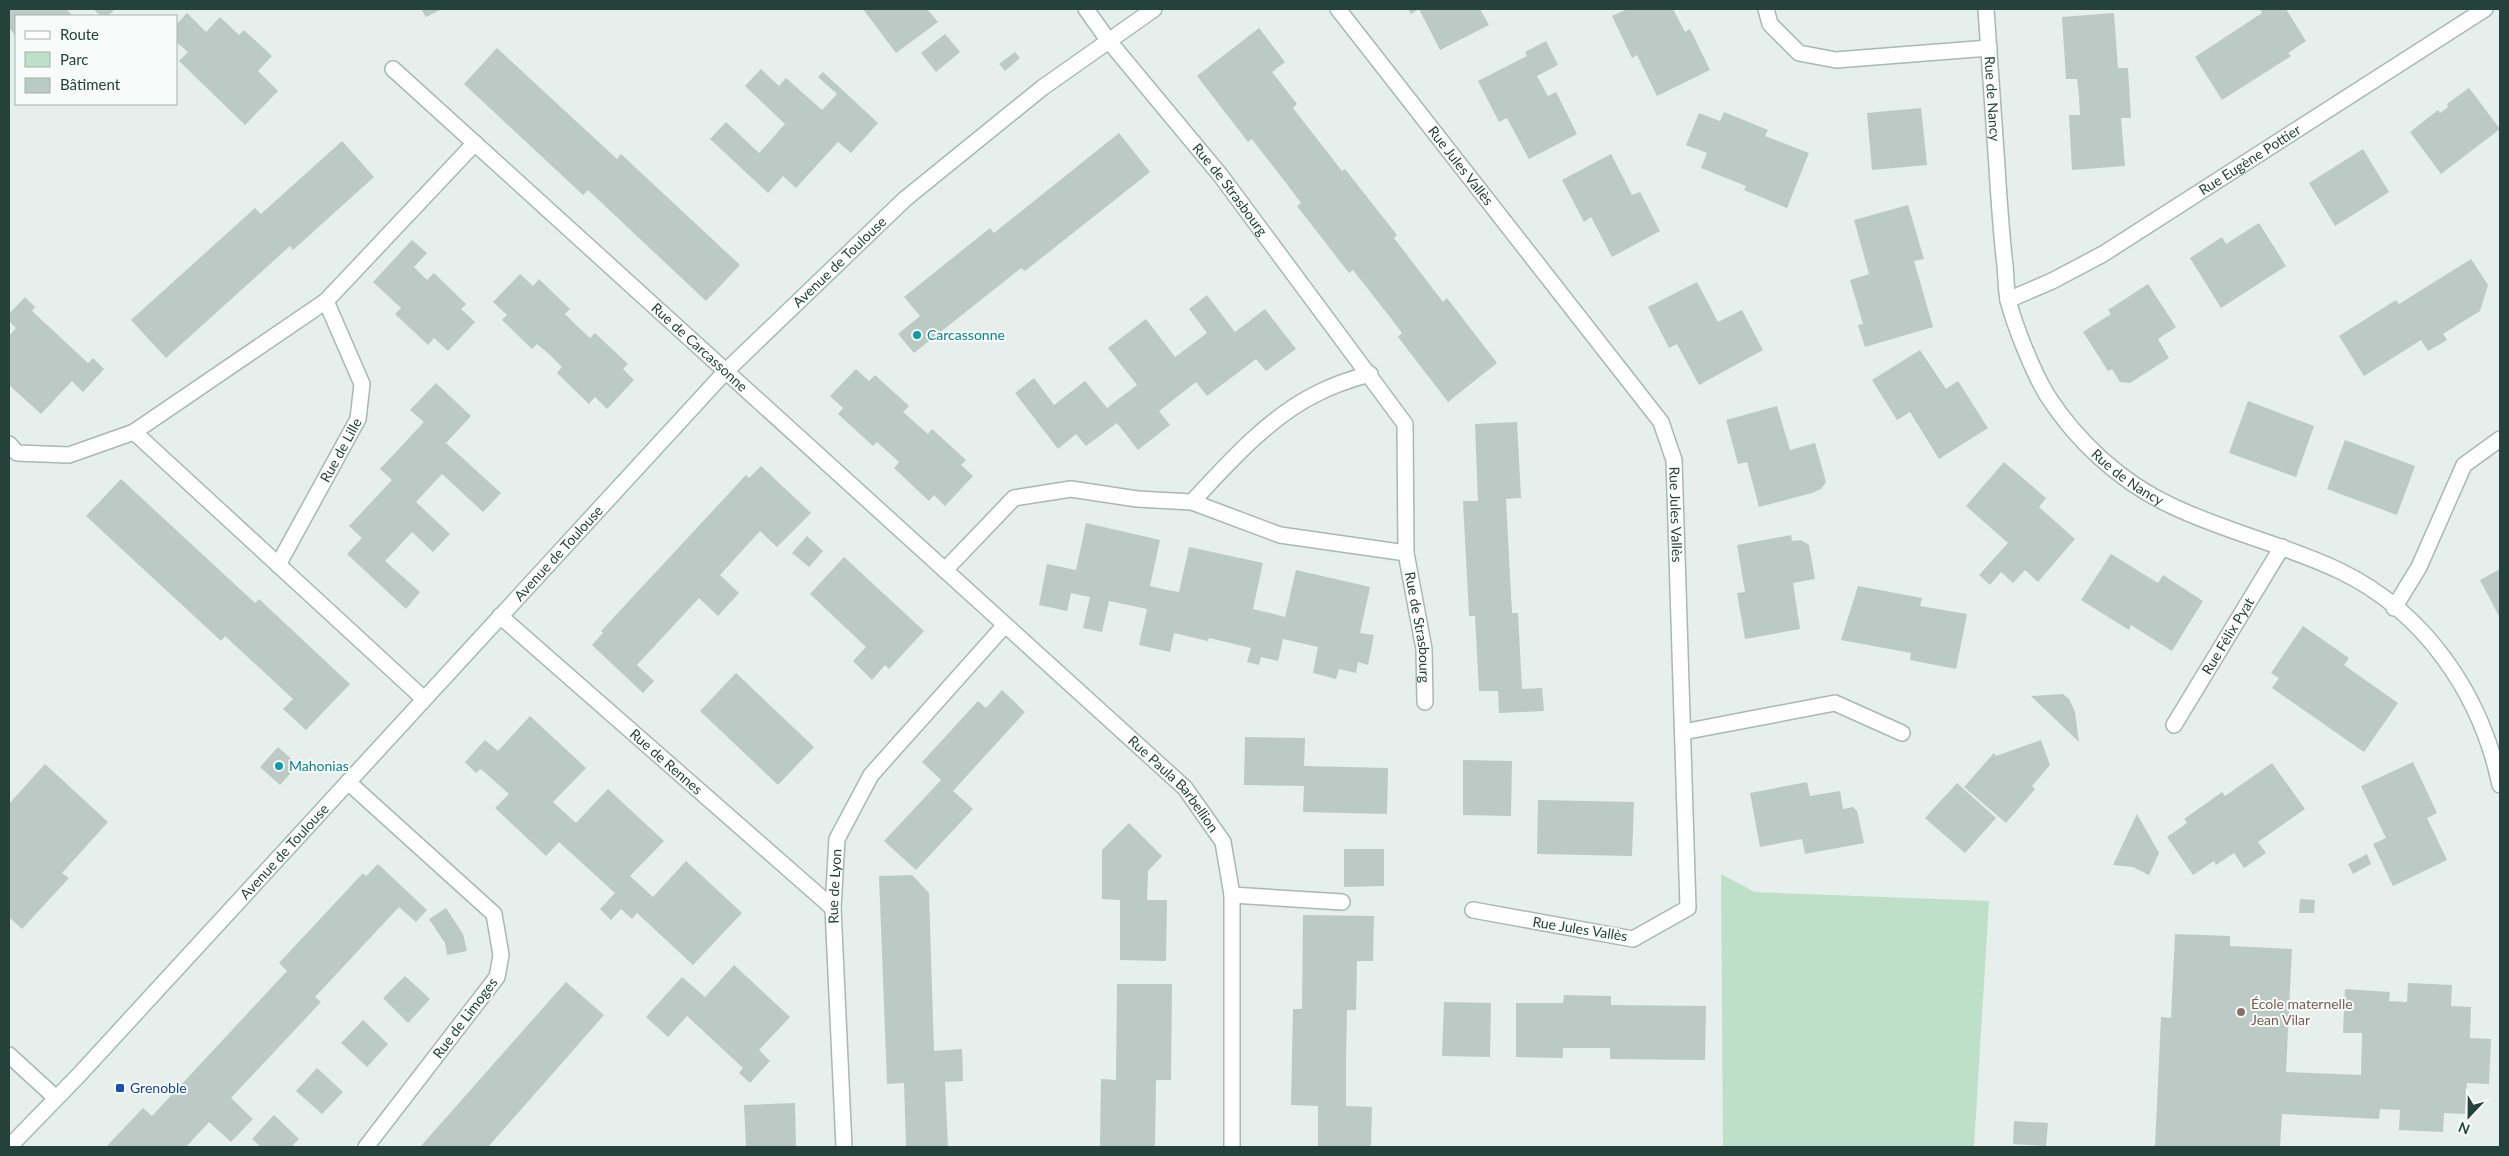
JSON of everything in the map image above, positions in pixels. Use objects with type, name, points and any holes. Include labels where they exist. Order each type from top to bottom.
[{"type":"street","name":"Rue de Strasbourg","points":[[1086,9],[1108,40],[1221,176],[1370,374],[1405,424],[1406,553],[1424,649],[1425,702]]},
{"type":"street","name":"Avenue de Toulouse","points":[[9,1147],[348,782],[726,370],[905,199],[1042,88],[1154,9]]},
{"type":"street","name":"Rue Jules Vallès","points":[[1338,9],[1661,422],[1674,460],[1688,908],[1633,939],[1473,910]]},
{"type":"street","points":[[1766,9],[1770,24],[1799,53],[1836,60],[1989,48]]},
{"type":"street","name":"Rue de Nancy","points":[[1986,9],[2000,228],[2008,300],[2030,358],[2047,395],[2097,455],[2132,484],[2172,506],[2341,571],[2376,593],[2414,623],[2444,657],[2469,694],[2494,755],[2500,784]]},
{"type":"street","name":"Rue Eugène Pottier","points":[[2008,300],[2052,281],[2102,254],[2485,9]]},
{"type":"street","name":"Rue de Carcassonne","points":[[393,69],[1005,624]]},
{"type":"street","points":[[9,444],[17,452],[69,456],[134,432],[326,302],[475,143]]},
{"type":"street","name":"Rue de Lille","points":[[278,565],[358,419],[362,384],[326,302]]},
{"type":"street","points":[[1192,502],[1221,470],[1268,426],[1314,395],[1342,382],[1370,374]]},
{"type":"street","points":[[134,432],[424,699]]},
{"type":"street","points":[[2394,608],[2419,567],[2464,465],[2500,439]]},
{"type":"street","name":"Rue de Strasbourg","points":[[945,570],[1014,498],[1071,490],[1137,499],[1192,502],[1280,535],[1406,553]]},
{"type":"street","name":"Rue Félix Pyat","points":[[2174,725],[2282,548]]},
{"type":"street","name":"Rue de Rennes","points":[[500,616],[833,908]]},
{"type":"street","name":"Rue Paula Barbellion","points":[[1005,624],[1185,788],[1222,842],[1232,895],[1232,1147]]},
{"type":"street","name":"Rue de Lyon","points":[[844,1147],[833,908],[837,839],[871,775],[1005,624]]},
{"type":"street","points":[[1683,732],[1835,703],[1902,734]]},
{"type":"street","name":"Rue de Limoges","points":[[348,782],[494,914],[500,955],[497,977],[366,1147]]},
{"type":"street","points":[[1232,895],[1342,902]]},
{"type":"street","points":[[9,1055],[56,1098]]},
{"type":"green space","points":[[1721,874],[1755,892],[1989,901],[1974,1147],[1723,1147]]},
{"type":"building","points":[[9,9],[66,9],[72,15],[15,15],[15,35],[9,28]]},
{"type":"building","points":[[93,9],[115,9],[109,15],[100,15]]},
{"type":"building","points":[[421,9],[442,9],[426,17]]},
{"type":"building","points":[[863,9],[927,9],[938,22],[896,53]]},
{"type":"building","points":[[1408,9],[1419,9],[1411,14]]},
{"type":"building","points":[[1419,9],[1480,9],[1489,25],[1440,50]]},
{"type":"building","points":[[1627,9],[1673,9],[1685,32],[1690,29],[1710,70],[1657,96],[1637,55],[1632,58],[1612,16]]},
{"type":"building","points":[[2260,9],[2286,9],[2306,41],[2288,53],[2291,56],[2222,100],[2195,57],[2262,13]]},
{"type":"building","points":[[187,13],[206,32],[220,17],[239,35],[244,30],[272,56],[258,71],[278,91],[245,125],[179,61],[188,52],[178,44],[178,23]]},
{"type":"building","points":[[2114,13],[2118,68],[2128,68],[2131,118],[2121,118],[2125,166],[2072,170],[2069,115],[2080,115],[2079,96],[2077,79],[2066,79],[2062,17]]},
{"type":"building","points":[[1259,28],[1285,62],[1272,72],[1297,104],[1293,108],[1342,171],[1345,169],[1397,235],[1394,238],[1443,302],[1447,298],[1497,363],[1448,402],[1398,337],[1402,333],[1393,321],[1353,270],[1349,273],[1297,206],[1301,203],[1286,183],[1252,139],[1248,142],[1197,76]]},
{"type":"building","points":[[945,34],[960,52],[936,72],[921,53]]},
{"type":"building","points":[[1546,41],[1558,65],[1537,76],[1548,96],[1556,92],[1577,134],[1529,159],[1507,118],[1499,122],[1478,81],[1527,56],[1525,52]]},
{"type":"building","points":[[497,48],[617,159],[621,154],[740,265],[706,301],[588,190],[583,195],[464,84]]},
{"type":"building","points":[[1015,52],[1020,58],[1005,71],[999,64]]},
{"type":"building","points":[[761,69],[779,86],[786,78],[822,110],[837,94],[818,77],[823,72],[878,123],[851,153],[838,142],[796,188],[783,176],[768,193],[710,139],[726,122],[759,153],[785,124],[745,86]]},
{"type":"building","points":[[2469,88],[2500,129],[2441,174],[2410,132],[2438,110],[2440,113],[2443,111],[2448,107],[2447,104]]},
{"type":"building","points":[[1921,108],[1927,165],[1872,170],[1867,113]]},
{"type":"building","points":[[1724,112],[1768,130],[1765,136],[1809,153],[1787,208],[1744,190],[1746,186],[1701,168],[1707,153],[1686,145],[1699,113],[1720,121]]},
{"type":"building","points":[[1119,133],[1150,172],[1025,271],[1021,268],[914,353],[898,334],[920,316],[904,297],[990,228],[994,233]]},
{"type":"building","points":[[342,141],[374,177],[293,250],[290,246],[166,358],[131,320],[255,208],[261,214]]},
{"type":"building","points":[[2363,149],[2389,192],[2335,226],[2309,183]]},
{"type":"building","points":[[1611,154],[1632,195],[1640,192],[1660,231],[1612,257],[1591,217],[1584,222],[1562,180]]},
{"type":"building","points":[[1908,205],[1924,259],[1914,261],[1933,327],[1865,347],[1858,325],[1863,324],[1850,280],[1869,274],[1854,220]]},
{"type":"building","points":[[2259,223],[2286,266],[2221,308],[2190,258],[2222,237],[2226,244]]},
{"type":"building","points":[[412,240],[427,253],[414,267],[427,280],[434,273],[466,304],[461,309],[475,322],[448,351],[434,338],[428,345],[395,314],[401,308],[373,282]]},
{"type":"building","points":[[2471,259],[2488,285],[2480,311],[2443,334],[2447,340],[2428,351],[2421,340],[2364,376],[2339,336],[2396,300],[2399,304]]},
{"type":"building","points":[[520,274],[533,286],[539,279],[570,309],[565,314],[577,326],[590,338],[595,333],[628,364],[623,369],[634,380],[607,409],[595,397],[589,404],[557,373],[562,367],[550,355],[537,344],[532,349],[502,320],[507,315],[493,302]]},
{"type":"building","points":[[1697,282],[1718,322],[1742,310],[1763,350],[1699,385],[1677,344],[1669,348],[1648,307]]},
{"type":"building","points":[[2148,284],[2176,327],[2158,339],[2169,358],[2130,383],[2120,382],[2112,369],[2108,371],[2083,332],[2111,314],[2108,310]]},
{"type":"building","points":[[1207,295],[1235,332],[1265,309],[1296,349],[1266,371],[1256,359],[1207,396],[1196,382],[1159,411],[1170,425],[1138,450],[1117,423],[1086,446],[1076,434],[1058,449],[1015,393],[1034,378],[1054,405],[1085,381],[1107,408],[1137,385],[1108,348],[1146,319],[1175,357],[1207,333],[1189,309]]},
{"type":"building","points":[[25,297],[35,307],[32,311],[88,363],[93,358],[104,369],[83,392],[72,381],[41,414],[9,385],[9,336],[16,328],[9,321],[9,314]]},
{"type":"building","points":[[1920,350],[1946,389],[1958,381],[1988,428],[1939,459],[1910,412],[1897,420],[1872,380]]},
{"type":"building","points":[[856,369],[869,381],[875,375],[909,406],[903,412],[928,434],[932,429],[966,460],[961,465],[973,476],[945,506],[934,495],[929,501],[894,468],[899,462],[877,442],[873,446],[838,414],[843,408],[830,396]]},
{"type":"building","points":[[436,383],[471,416],[446,443],[501,493],[483,512],[442,474],[416,502],[450,534],[433,552],[412,532],[385,561],[420,592],[406,609],[347,554],[362,538],[349,526],[392,480],[380,469],[424,422],[410,410]]},
{"type":"building","points":[[2248,401],[2314,426],[2296,477],[2229,453]]},
{"type":"building","points":[[1777,406],[1790,450],[1815,443],[1826,482],[1821,489],[1812,493],[1759,507],[1747,462],[1738,464],[1726,420]]},
{"type":"building","points":[[1517,422],[1521,498],[1506,499],[1512,613],[1518,613],[1522,689],[1542,688],[1544,711],[1499,713],[1498,691],[1479,691],[1475,616],[1469,616],[1463,501],[1478,501],[1475,424]]},
{"type":"building","points":[[2345,440],[2415,466],[2397,515],[2327,489]]},
{"type":"building","points":[[2004,462],[2046,498],[2039,507],[2075,539],[2038,582],[2025,570],[2013,583],[2001,572],[1990,585],[1979,575],[2008,543],[1966,506]]},
{"type":"building","points":[[761,466],[811,513],[777,547],[760,531],[720,575],[739,593],[718,616],[699,598],[637,665],[654,681],[643,693],[592,645],[603,633],[601,631],[746,475],[749,478]]},
{"type":"building","points":[[121,479],[255,603],[259,599],[350,684],[306,730],[283,709],[293,699],[225,636],[221,641],[86,516]]},
{"type":"building","points":[[1086,523],[1160,540],[1150,586],[1167,590],[1179,592],[1189,547],[1263,563],[1253,609],[1285,617],[1296,570],[1370,587],[1360,633],[1374,635],[1368,665],[1358,662],[1356,673],[1339,669],[1336,679],[1313,673],[1318,647],[1283,639],[1278,661],[1261,657],[1259,665],[1247,662],[1251,648],[1209,638],[1208,641],[1174,633],[1170,652],[1139,645],[1147,609],[1109,601],[1102,632],[1083,628],[1090,597],[1071,593],[1067,611],[1039,605],[1047,564],[1076,570]]},
{"type":"building","points":[[1791,535],[1792,541],[1801,540],[1809,545],[1815,579],[1793,583],[1800,629],[1745,639],[1737,593],[1745,592],[1737,545]]},
{"type":"building","points":[[807,536],[823,551],[809,567],[792,553]]},
{"type":"building","points":[[2111,554],[2158,583],[2163,575],[2203,601],[2172,651],[2131,625],[2129,630],[2081,600]]},
{"type":"building","points":[[844,557],[924,631],[889,669],[885,665],[872,680],[853,661],[866,647],[810,594]]},
{"type":"building","points":[[2500,569],[2500,618],[2480,580]]},
{"type":"building","points":[[1858,586],[1922,598],[1920,606],[1967,614],[1956,669],[1910,660],[1911,653],[1841,640]]},
{"type":"building","points":[[2303,626],[2349,658],[2344,665],[2398,703],[2364,752],[2272,688],[2279,678],[2271,673]]},
{"type":"building","points":[[736,673],[814,747],[778,785],[700,711]]},
{"type":"building","points":[[1002,690],[1025,712],[953,791],[973,809],[916,870],[884,841],[941,780],[922,762],[978,701],[986,708]]},
{"type":"building","points":[[2063,694],[2069,699],[2075,712],[2079,742],[2031,696]]},
{"type":"building","points":[[530,716],[586,768],[553,802],[576,823],[608,789],[664,841],[630,876],[653,897],[686,861],[742,913],[693,965],[637,913],[632,919],[621,909],[611,920],[600,909],[615,893],[559,842],[546,856],[495,808],[509,794],[481,769],[476,773],[465,762],[485,740],[498,751]]},
{"type":"building","points":[[1245,737],[1305,738],[1304,766],[1388,768],[1387,814],[1303,812],[1304,786],[1244,785]]},
{"type":"building","points":[[2041,740],[2050,765],[2032,786],[2035,789],[2006,823],[1964,787],[1994,753],[1996,756]]},
{"type":"building","name":"Mahonias","points":[[278,747],[298,765],[280,785],[260,767]]},
{"type":"building","points":[[1463,760],[1512,761],[1511,816],[1463,815]]},
{"type":"building","points":[[2413,762],[2437,813],[2427,818],[2447,860],[2393,886],[2373,844],[2386,838],[2361,786]]},
{"type":"building","points":[[2272,763],[2305,809],[2258,842],[2266,853],[2244,868],[2234,853],[2216,865],[2214,861],[2193,875],[2167,837],[2187,823],[2184,819],[2222,792],[2225,796]]},
{"type":"building","points":[[45,764],[108,822],[62,873],[69,878],[22,929],[9,917],[9,804]]},
{"type":"building","points":[[1807,782],[1810,796],[1840,791],[1843,809],[1853,807],[1857,811],[1864,843],[1805,854],[1802,839],[1760,847],[1750,793]]},
{"type":"building","points":[[1957,783],[1996,818],[1965,853],[1925,818]]},
{"type":"building","points":[[1538,800],[1634,802],[1632,856],[1537,854]]},
{"type":"building","points":[[2137,814],[2159,853],[2149,875],[2133,867],[2113,865]]},
{"type":"building","points":[[1129,823],[1162,856],[1148,871],[1147,900],[1167,900],[1166,961],[1120,960],[1120,900],[1102,899],[1102,850]]},
{"type":"building","points":[[1344,849],[1384,849],[1384,886],[1344,887]]},
{"type":"building","points":[[2367,854],[2371,864],[2353,874],[2348,864]]},
{"type":"building","points":[[378,864],[427,910],[416,922],[399,907],[315,997],[321,1002],[231,1098],[253,1119],[231,1142],[209,1122],[186,1147],[106,1147],[143,1108],[152,1116],[287,971],[279,963],[363,873],[366,876]]},
{"type":"building","points":[[912,875],[929,893],[934,1051],[962,1049],[963,1081],[945,1082],[948,1147],[906,1147],[904,1083],[887,1084],[879,876]]},
{"type":"building","points":[[2300,899],[2315,900],[2314,913],[2299,913]]},
{"type":"building","points":[[446,908],[463,934],[467,951],[447,955],[445,943],[429,919]]},
{"type":"building","points":[[1303,915],[1374,916],[1373,961],[1357,961],[1356,1010],[1347,1010],[1346,1057],[1346,1106],[1372,1107],[1371,1147],[1318,1147],[1318,1106],[1291,1105],[1293,1009],[1302,1009]]},
{"type":"building","points":[[2175,934],[2230,936],[2230,946],[2292,949],[2286,1072],[2361,1075],[2362,1033],[2343,1033],[2345,989],[2390,992],[2389,1001],[2407,1002],[2408,983],[2452,985],[2451,1006],[2471,1007],[2470,1038],[2491,1039],[2489,1084],[2467,1083],[2465,1114],[2444,1113],[2443,1132],[2399,1130],[2400,1110],[2380,1109],[2379,1119],[2282,1114],[2280,1147],[2155,1147],[2161,1017],[2171,1018]]},
{"type":"building","points":[[734,965],[790,1017],[759,1050],[770,1061],[750,1083],[739,1073],[743,1068],[687,1016],[668,1037],[646,1017],[682,977],[705,997]]},
{"type":"building","points":[[405,976],[430,999],[408,1023],[383,998]]},
{"type":"building","points":[[566,982],[604,1015],[488,1147],[420,1147]]},
{"type":"building","points":[[1117,984],[1172,984],[1171,1080],[1156,1080],[1155,1147],[1100,1147],[1101,1079],[1116,1080]]},
{"type":"building","points":[[1564,995],[1611,996],[1611,1005],[1706,1006],[1705,1060],[1610,1059],[1610,1048],[1563,1048],[1563,1058],[1516,1057],[1516,1003],[1563,1003]]},
{"type":"building","points":[[1444,1002],[1491,1003],[1490,1057],[1442,1056]]},
{"type":"building","points":[[363,1020],[388,1044],[367,1067],[341,1043]]},
{"type":"building","points":[[317,1068],[343,1092],[322,1114],[296,1091]]},
{"type":"building","points":[[795,1103],[796,1147],[746,1147],[744,1105]]},
{"type":"building","points":[[274,1115],[299,1139],[291,1147],[261,1147],[252,1139]]},
{"type":"building","points":[[2014,1121],[2048,1123],[2046,1146],[2013,1144]]},
{"type":"place","name":"Carcassonne","points":[[917,335]]},
{"type":"place","name":"Mahonias","points":[[279,766]]},
{"type":"place","name":"École maternelle Jean Vilar","points":[[2241,1012]]},
{"type":"place","name":"Grenoble","points":[[120,1088]]}]
